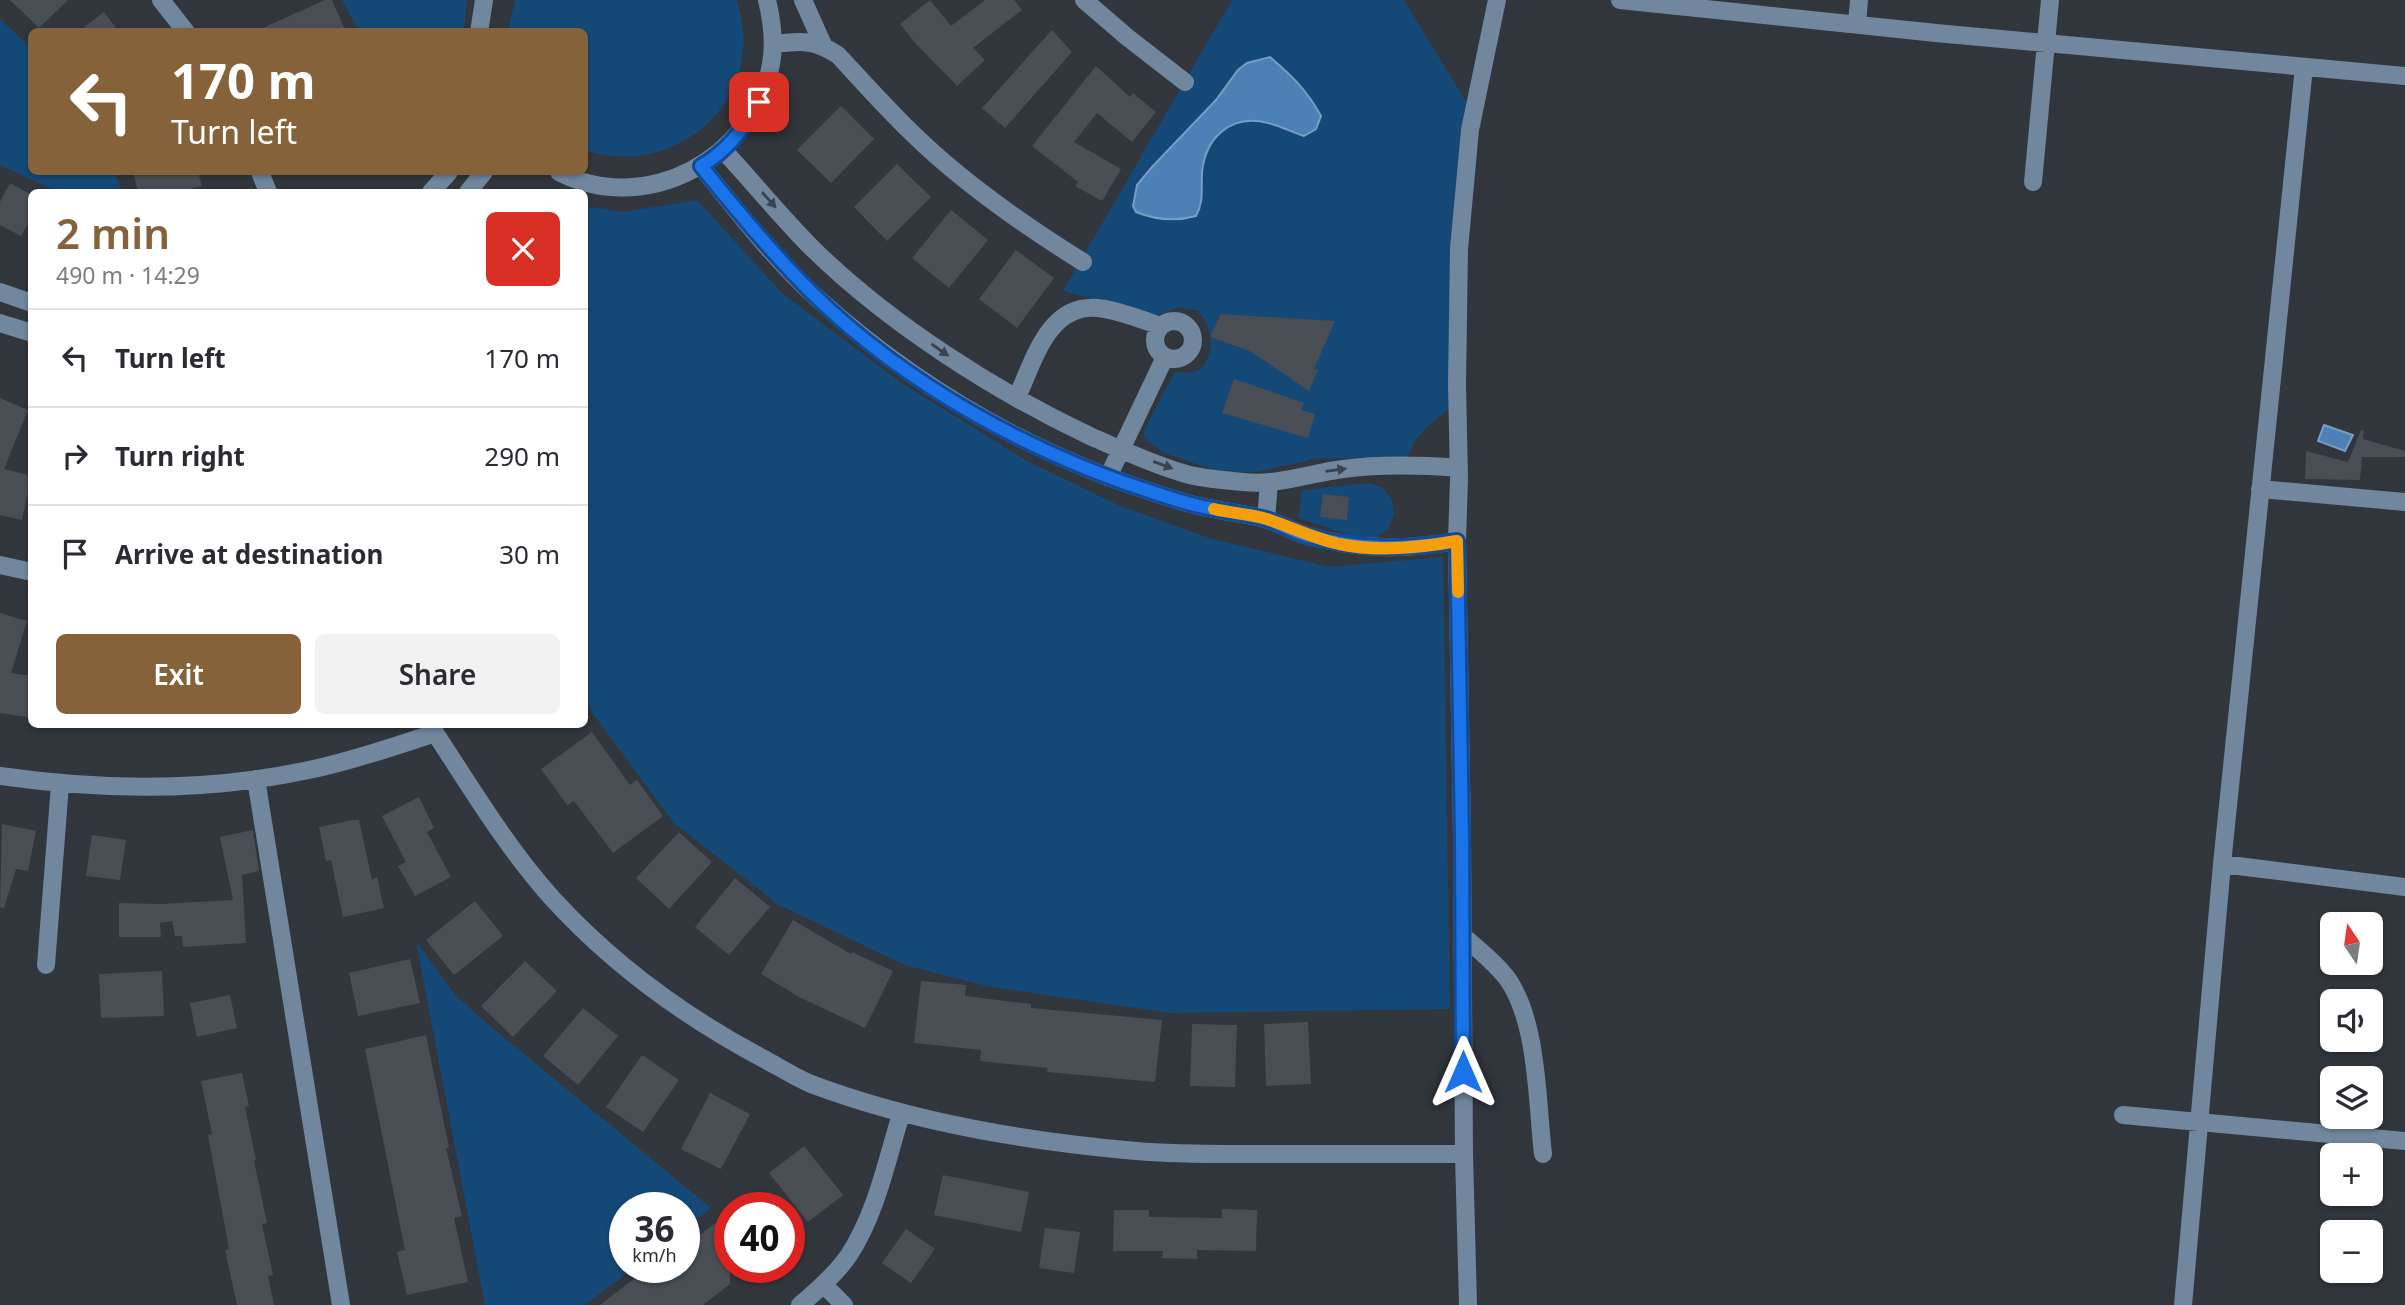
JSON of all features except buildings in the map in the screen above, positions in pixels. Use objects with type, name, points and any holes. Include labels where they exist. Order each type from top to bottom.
[{"type":"street","points":[[161,0],[183,28]]},
{"type":"street","points":[[479,28],[484,0]]},
{"type":"street","points":[[567,175],[610,187],[654,185],[701,166],[723,150],[743,128],[759,102],[771,64],[773,44],[767,0]]},
{"type":"street","points":[[803,0],[823,46]]},
{"type":"street","points":[[1084,0],[1185,82]]},
{"type":"street","points":[[1468,1305],[1457,541],[1459,249],[1470,131],[1497,0]]},
{"type":"street","points":[[1620,0],[2405,76]]},
{"type":"street","points":[[1857,24],[1859,0]]},
{"type":"street","points":[[2033,182],[2050,0]]},
{"type":"street","points":[[773,44],[801,41],[823,46],[838,55],[912,134],[981,193],[1083,262]]},
{"type":"street","points":[[2183,1305],[2222,864],[2304,67]]},
{"type":"street","points":[[723,150],[813,249],[879,305],[943,353],[1063,423],[1121,450],[1186,474],[1246,483],[1269,483],[1344,468],[1421,465],[1459,468]]},
{"type":"street","points":[[701,166],[754,234],[806,287],[881,352],[952,401],[1028,443],[1159,495],[1266,519],[1302,534],[1340,544],[1379,549],[1418,548],[1457,541]]},
{"type":"street","points":[[434,189],[446,175]]},
{"type":"street","points":[[470,189],[482,175]]},
{"type":"street","points":[[0,292],[28,302]]},
{"type":"street","points":[[1017,397],[1043,340],[1066,313],[1079,308],[1099,308],[1161,326],[1180,321],[1192,333],[1193,342],[1191,349],[1180,359],[1165,357],[1155,346],[1161,326]]},
{"type":"street","points":[[0,323],[28,332]]},
{"type":"street","points":[[1108,477],[1165,357]]},
{"type":"street","points":[[1266,519],[1269,483]]},
{"type":"street","points":[[2260,489],[2405,502]]},
{"type":"street","points":[[0,565],[28,571]]},
{"type":"street","points":[[0,776],[60,785],[158,788],[256,779],[341,762],[434,729],[505,838],[552,898],[629,973],[727,1040],[808,1083],[901,1114],[1025,1138],[1138,1151],[1198,1154],[1464,1154]]},
{"type":"street","points":[[256,779],[341,1305]]},
{"type":"street","points":[[46,965],[60,785]]},
{"type":"street","points":[[2222,864],[2405,887]]},
{"type":"street","points":[[1463,936],[1491,961],[1509,982],[1522,1011],[1536,1079],[1543,1154]]},
{"type":"street","points":[[800,1305],[824,1285],[849,1254],[876,1196],[901,1114]]},
{"type":"street","points":[[2123,1115],[2405,1141]]},
{"type":"street","points":[[824,1285],[844,1305]]},
{"type":"shaded area","points":[[342,0],[467,0],[464,28],[357,28]]},
{"type":"shaded area","points":[[515,0],[736,0],[743,35],[740,68],[728,98],[708,123],[683,141],[653,153],[620,156],[588,151],[588,28],[509,28]]},
{"type":"shaded area","points":[[1232,0],[1404,0],[1470,108],[1449,409],[1419,436],[1407,459],[1314,459],[1256,472],[1223,473],[1164,453],[1143,437],[1145,428],[1175,372],[1195,372],[1209,357],[1211,344],[1205,319],[1198,311],[1179,307],[1155,316],[1063,291]]},
{"type":"shaded area","points":[[0,19],[28,45],[28,175],[115,175],[122,189],[52,189],[0,165]]},
{"type":"shaded area","points":[[1270,57],[1310,98],[1321,116],[1316,129],[1304,136],[1272,124],[1255,121],[1232,125],[1214,139],[1208,149],[1202,173],[1201,200],[1196,216],[1166,219],[1136,212],[1133,206],[1137,185],[1152,167],[1216,100],[1238,70],[1247,63]]},
{"type":"shaded area","points":[[697,200],[782,293],[900,382],[1027,461],[1120,506],[1212,539],[1329,567],[1443,557],[1450,1009],[1170,1013],[986,986],[905,965],[779,905],[674,823],[588,704],[588,207],[624,212]]},
{"type":"shaded area","points":[[2324,425],[2353,435],[2345,451],[2318,441]]},
{"type":"shaded area","points":[[1369,483],[1383,488],[1392,500],[1394,514],[1389,528],[1377,537],[1362,539],[1299,518],[1302,490]]},
{"type":"shaded area","points":[[416,941],[456,996],[692,1192],[609,1192],[609,1283],[614,1283],[585,1305],[485,1305]]},
{"type":"shaded area","points":[[700,1199],[711,1208],[700,1217]]},
{"type":"slow traffic","points":[[1214,509],[1266,519],[1302,534],[1340,544],[1379,549],[1418,548],[1457,541],[1458,592]]},
{"type":"route","points":[[759,102],[737,135],[723,150],[701,166],[754,234],[814,296],[881,352],[952,401],[1028,443],[1159,495],[1266,519],[1302,534],[1340,544],[1379,549],[1418,548],[1457,541],[1463,1072]]}]
